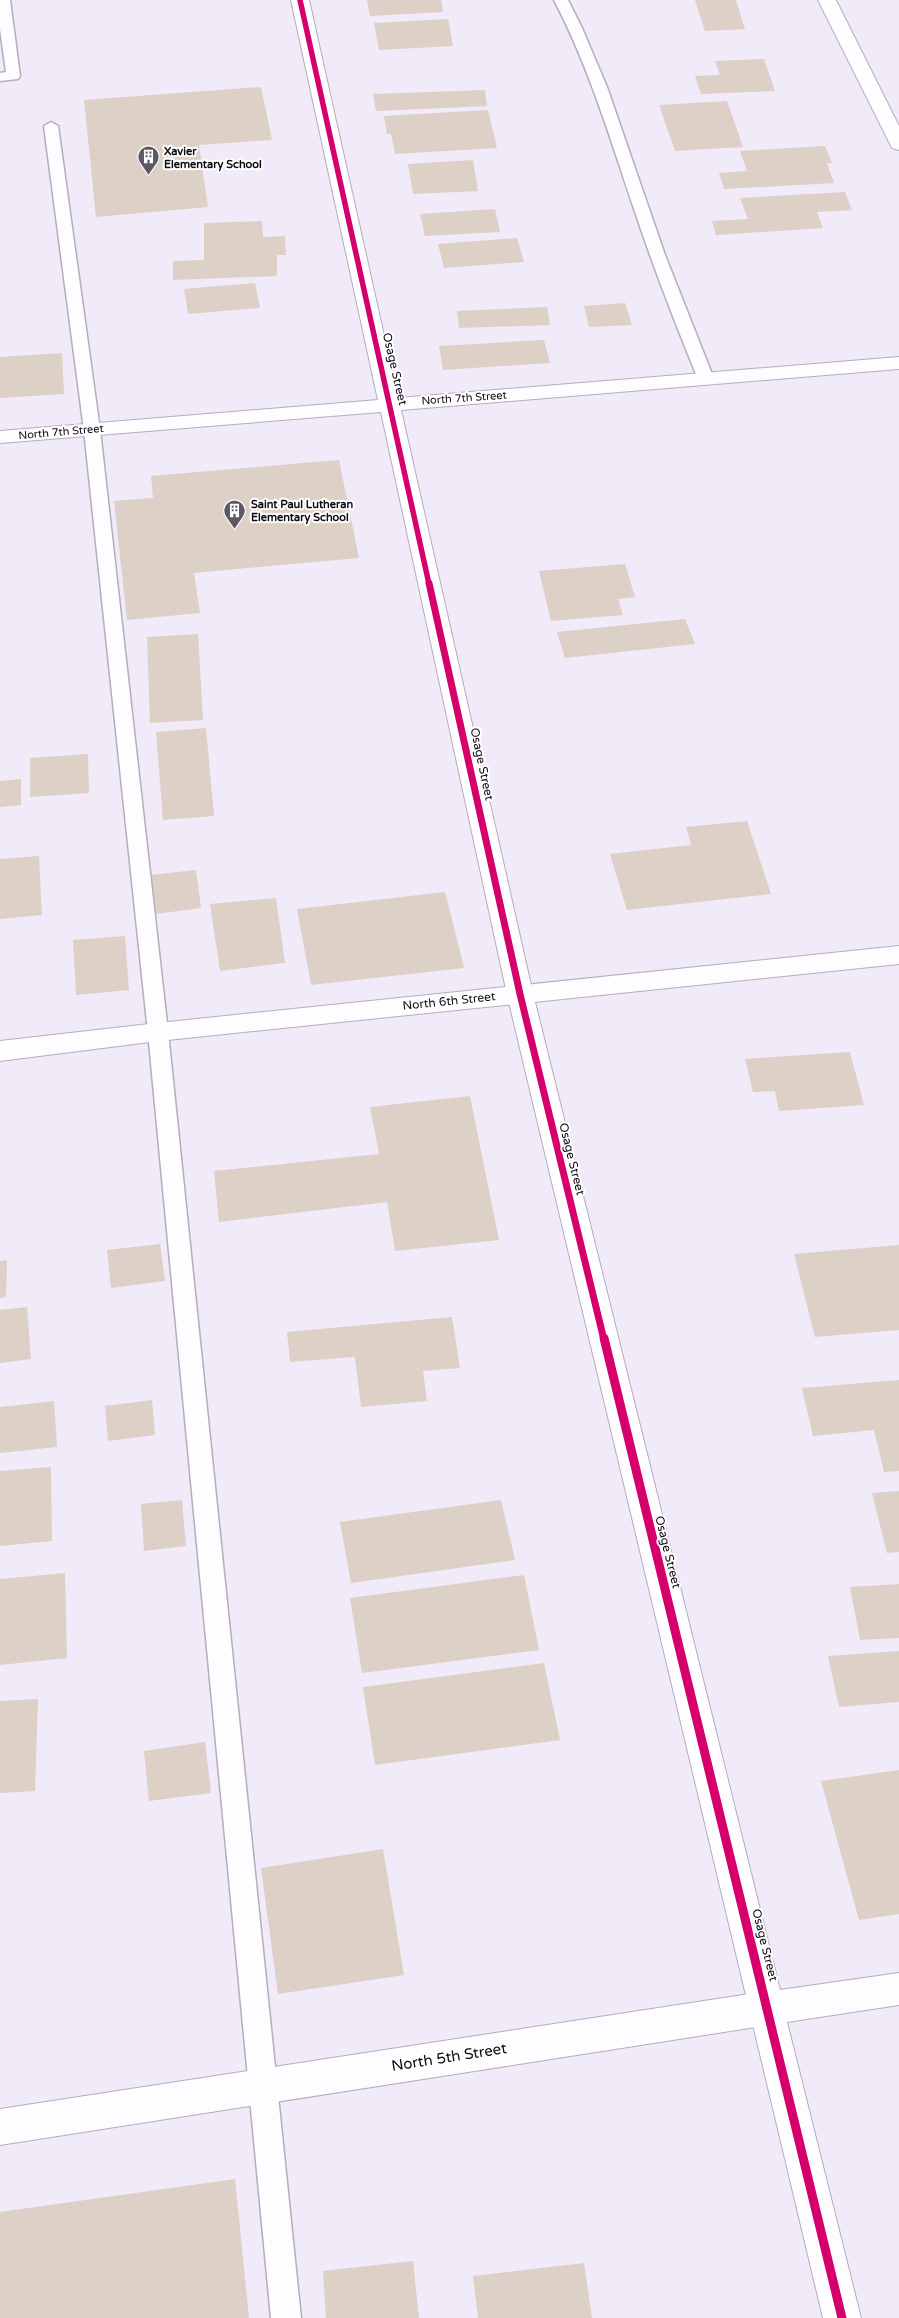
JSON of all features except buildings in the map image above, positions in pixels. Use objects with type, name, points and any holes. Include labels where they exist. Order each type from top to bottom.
[{"type":"street","name":"Osage Street","points":[[300,0],[391,404],[520,994],[769,2008],[842,2318]]},
{"type":"street","points":[[827,0],[899,144]]},
{"type":"street","name":"North 7th Street","points":[[0,437],[899,364]]},
{"type":"street","name":"North 6th Street","points":[[0,1051],[158,1032],[899,955]]},
{"type":"street","name":"North 5th Street","points":[[0,2127],[899,1989]]},
{"type":"lane","points":[[0,78],[13,76],[3,0]]},
{"type":"lane","points":[[561,0],[577,28],[633,180],[650,237],[706,379]]},
{"type":"lane","points":[[51,126],[92,430],[158,1032],[286,2318]]},
{"type":"cycle path","points":[[300,0],[520,994],[842,2318]]},
{"type":"place","name":"Xavier Elementary School","points":[[148,176]]},
{"type":"place","name":"Saint Paul Lutheran Elementary School","points":[[235,529]]}]
